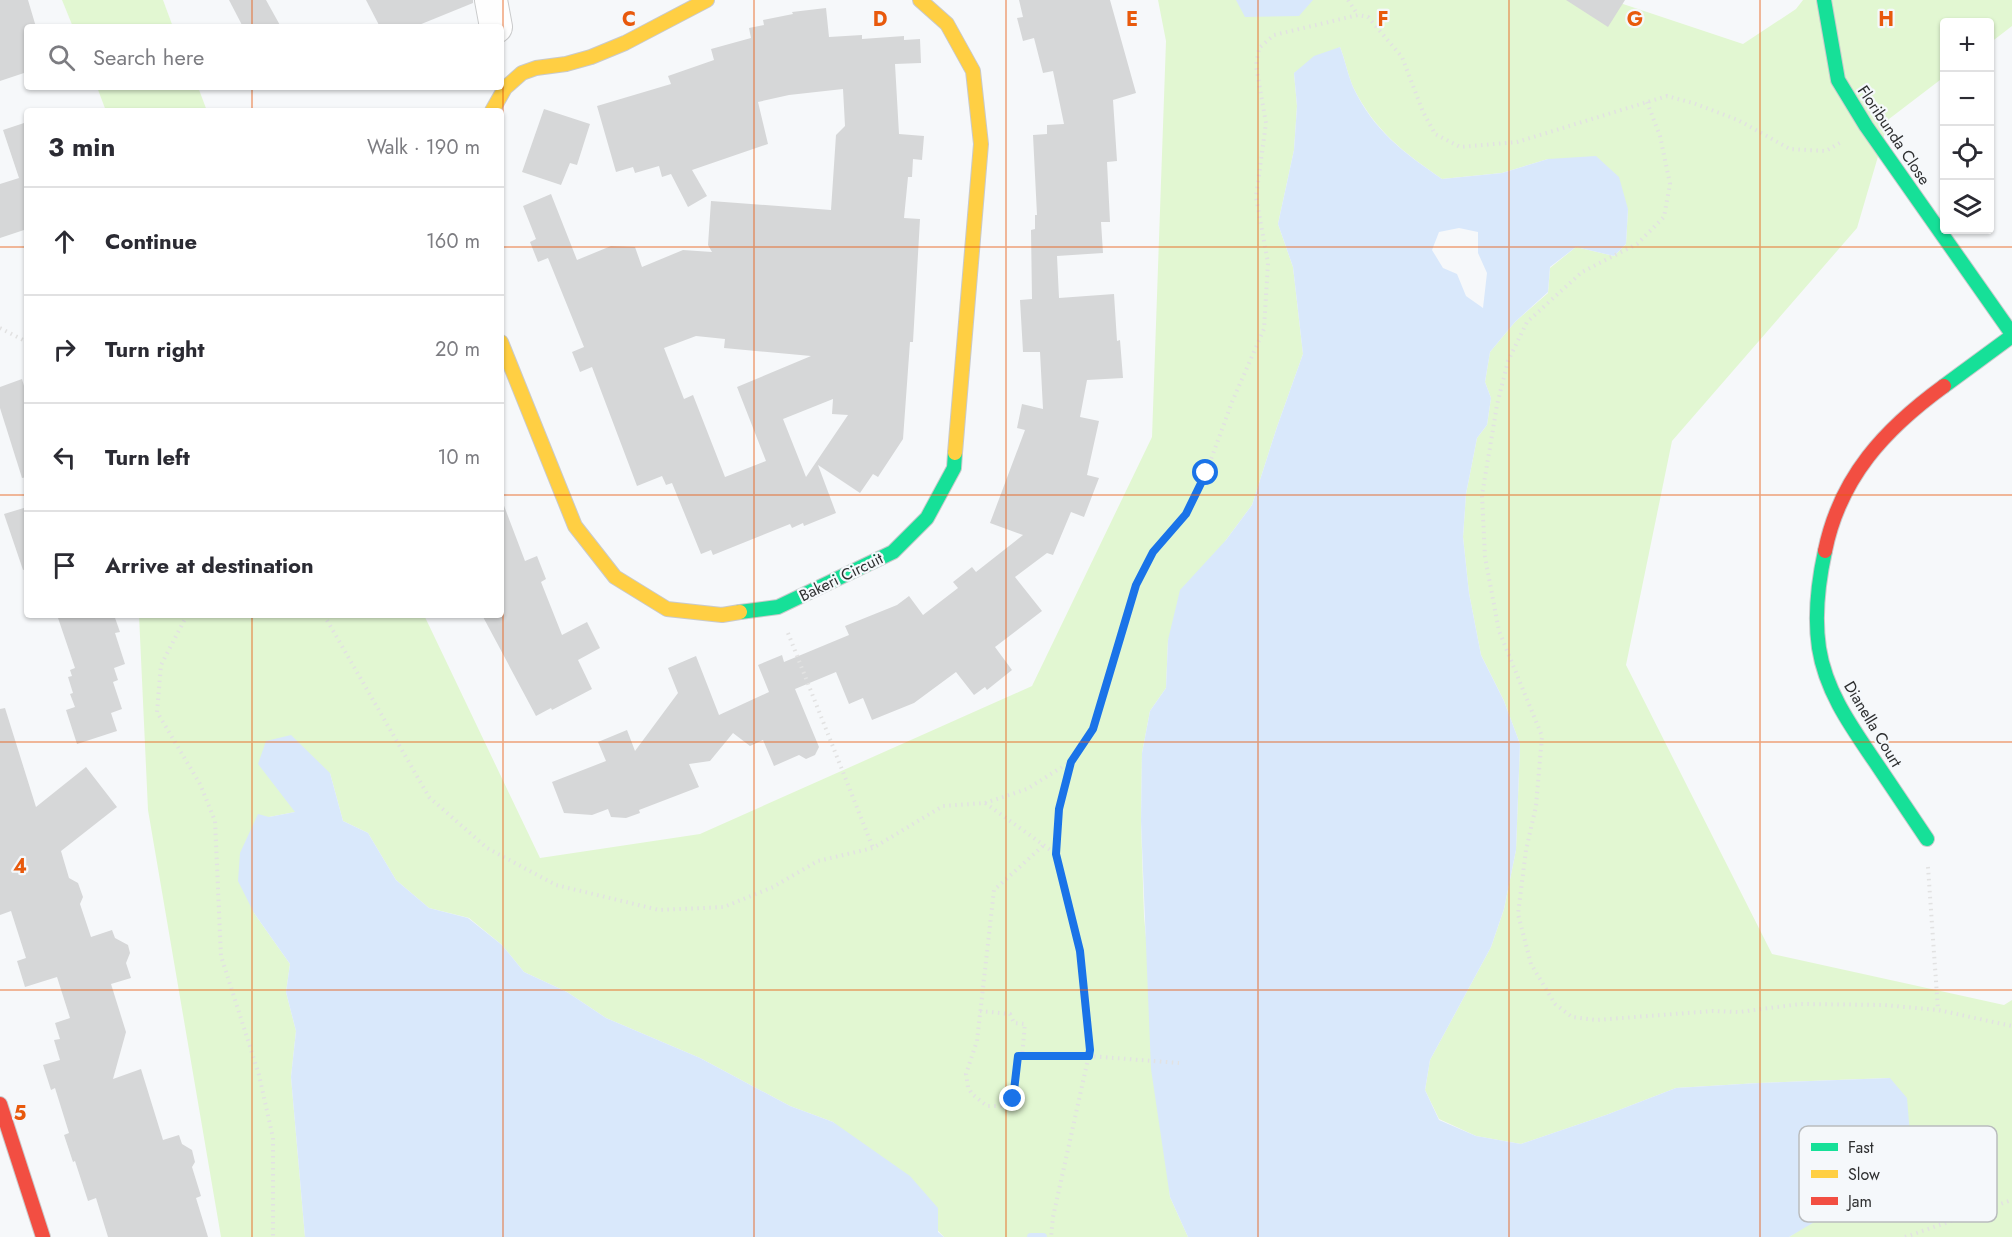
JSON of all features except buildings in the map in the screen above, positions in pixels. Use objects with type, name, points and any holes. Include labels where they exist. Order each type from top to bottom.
[{"type":"street","points":[[491,0],[495,24]]},
{"type":"street","points":[[504,89],[516,76],[542,65],[572,64],[621,45],[707,0]]},
{"type":"street","name":"Bakeri Circuit","points":[[504,349],[575,526],[615,577],[667,609],[722,615],[778,607],[893,552],[927,518],[954,468],[981,144],[973,71],[947,24],[920,0]]},
{"type":"street","name":"Floribunda Close","points":[[1824,0],[1838,80],[1866,126],[2012,335]]},
{"type":"street","name":"Dianella Court","points":[[1927,839],[1849,723],[1833,694],[1824,671],[1818,644],[1816,609],[1820,578],[1835,512],[1867,458],[1908,415],[2012,335]]},
{"type":"street","points":[[0,1104],[43,1237]]},
{"type":"path","points":[[1348,0],[1358,15]]},
{"type":"path","points":[[1051,1237],[1053,1217],[1090,1050],[1080,951],[1056,854],[1059,809],[1071,762],[1093,729],[1136,585],[1153,552],[1186,514],[1206,473],[1232,402],[1264,329],[1268,263],[1256,197],[1266,123],[1256,66],[1259,48],[1274,35],[1358,15],[1368,17],[1402,57],[1423,112],[1436,134],[1460,147],[1517,142],[1666,96],[1693,102],[1738,120],[1791,149],[1826,151],[1866,126]]},
{"type":"path","points":[[1647,102],[1660,136],[1670,184],[1664,217],[1637,244],[1582,272],[1527,322],[1508,360],[1497,405],[1482,495],[1485,557],[1499,631],[1542,735],[1536,806],[1526,850],[1518,914],[1531,964],[1555,1004],[1572,1017],[1596,1020],[1713,1011],[1739,1012],[1800,1004],[1884,1005],[1938,1010],[2012,1026]]},
{"type":"path","points":[[0,327],[24,340]]},
{"type":"path","points":[[778,607],[873,848]]},
{"type":"path","points":[[185,618],[161,665],[157,712],[200,784],[215,821],[221,956],[259,1075],[273,1138],[273,1237]]},
{"type":"path","points":[[326,618],[429,797],[488,848],[555,885],[658,909],[724,907],[773,887],[818,861],[873,848],[942,806],[985,803],[1027,789],[1071,762]]},
{"type":"path","points":[[985,803],[1056,854]]},
{"type":"path","points":[[1927,839],[1938,1010]]},
{"type":"path","points":[[1044,845],[994,890],[977,1041],[966,1074],[972,1094],[987,1106],[1003,1106],[1013,1099],[1018,1056],[1089,1056],[1179,1063]]},
{"type":"path","points":[[980,1011],[1010,1014],[1014,1023],[1025,1024],[1022,1056]]},
{"type":"path","points":[[1997,1205],[2012,1200]]},
{"type":"path","points":[[1905,1237],[1948,1222]]},
{"type":"green space","points":[[62,0],[163,0],[172,24],[72,24]]},
{"type":"green space","points":[[1158,0],[1611,0],[1743,44],[1796,9],[1803,0],[2012,0],[2012,26],[1994,40],[1994,18],[1940,18],[1940,80],[1889,119],[1857,228],[1672,441],[1626,665],[1772,954],[2004,1005],[2012,1000],[2012,1237],[1789,1237],[1812,1222],[1997,1222],[1997,1126],[1863,1126],[1889,1078],[1676,1088],[1521,1144],[1476,1136],[1439,1119],[1425,1090],[1430,1060],[1491,947],[1504,909],[1516,850],[1520,744],[1504,701],[1481,655],[1469,593],[1463,537],[1466,494],[1477,438],[1487,425],[1491,398],[1485,382],[1490,352],[1515,322],[1548,293],[1550,268],[1576,247],[1614,256],[1626,244],[1628,209],[1548,159],[1502,173],[1442,179],[1403,150],[1371,116],[1353,87],[1340,47],[1294,73],[1297,106],[1294,150],[1278,224],[1293,267],[1303,354],[1252,505],[1226,540],[1168,640],[1166,688],[1150,711],[1142,753],[1141,821],[1144,916],[1170,1197],[1188,1237],[944,1237],[833,1122],[790,1106],[700,1058],[606,1018],[567,992],[524,972],[502,945],[469,918],[429,908],[396,880],[368,833],[343,821],[330,773],[295,812],[269,817],[254,913],[290,964],[286,992],[296,1031],[291,1077],[305,1237],[221,1237],[148,810],[139,618],[425,618],[540,858],[700,834],[1032,686],[1152,437],[1166,41]]},
{"type":"green space","points":[[98,90],[199,90],[206,108],[105,108]]},
{"type":"water","points":[[1236,0],[1313,0],[1299,16],[1245,17]]},
{"type":"water","points":[[1340,47],[1353,87],[1370,116],[1402,150],[1442,179],[1502,173],[1548,159],[1596,156],[1619,177],[1628,209],[1626,244],[1614,256],[1576,247],[1550,267],[1548,292],[1515,322],[1490,352],[1485,382],[1491,398],[1487,425],[1477,438],[1466,494],[1463,537],[1469,593],[1481,655],[1504,701],[1520,744],[1516,850],[1504,909],[1491,947],[1430,1060],[1425,1090],[1439,1120],[1476,1136],[1521,1144],[1676,1088],[1890,1078],[1907,1098],[1909,1126],[1799,1126],[1799,1222],[1814,1222],[1789,1237],[1188,1237],[1170,1197],[1151,1069],[1141,821],[1142,753],[1150,711],[1166,688],[1168,640],[1180,590],[1226,540],[1252,505],[1303,354],[1293,267],[1278,224],[1294,150],[1297,106],[1294,73],[1314,56]],"holes":[[[1459,228],[1478,232],[1478,253],[1487,273],[1483,308],[1466,296],[1457,274],[1443,268],[1432,250],[1439,232]]]},
{"type":"water","points":[[291,735],[330,773],[343,821],[368,833],[396,880],[429,908],[468,918],[502,945],[524,972],[567,992],[606,1018],[700,1058],[790,1106],[833,1122],[910,1176],[938,1208],[938,1232],[944,1237],[305,1237],[291,1077],[296,1031],[286,992],[290,964],[254,913],[238,881],[240,853],[258,814],[269,817],[295,812],[258,764],[266,741]]},
{"type":"waterway","points":[[1031,1237],[1043,1237]]},
{"type":"traffic: fast","points":[[1824,0],[1838,80],[1866,126],[2012,334]]},
{"type":"traffic: fast","points":[[1944,386],[2012,336]]},
{"type":"traffic: fast","points":[[740,612],[778,607],[893,552],[927,518],[954,468],[955,453]]},
{"type":"traffic: fast","points":[[1825,551],[1819,587],[1817,623],[1819,648],[1828,680],[1850,724],[1927,839]]},
{"type":"traffic: slow","points":[[504,90],[522,73],[591,57],[625,43],[707,0]]},
{"type":"traffic: slow","points":[[920,0],[947,24],[973,71],[981,144],[955,453]]},
{"type":"traffic: slow","points":[[494,108],[504,90]]},
{"type":"traffic: slow","points":[[504,349],[575,526],[615,577],[667,609],[722,615],[740,612]]},
{"type":"traffic: jam","points":[[1825,551],[1832,524],[1842,500],[1868,457],[1903,420],[1944,386]]},
{"type":"traffic: jam","points":[[0,1104],[43,1237]]},
{"type":"route","points":[[1013,1099],[1018,1056],[1089,1056],[1080,951],[1056,854],[1059,809],[1071,762],[1093,729],[1136,585],[1153,552],[1186,514],[1206,473]]}]
